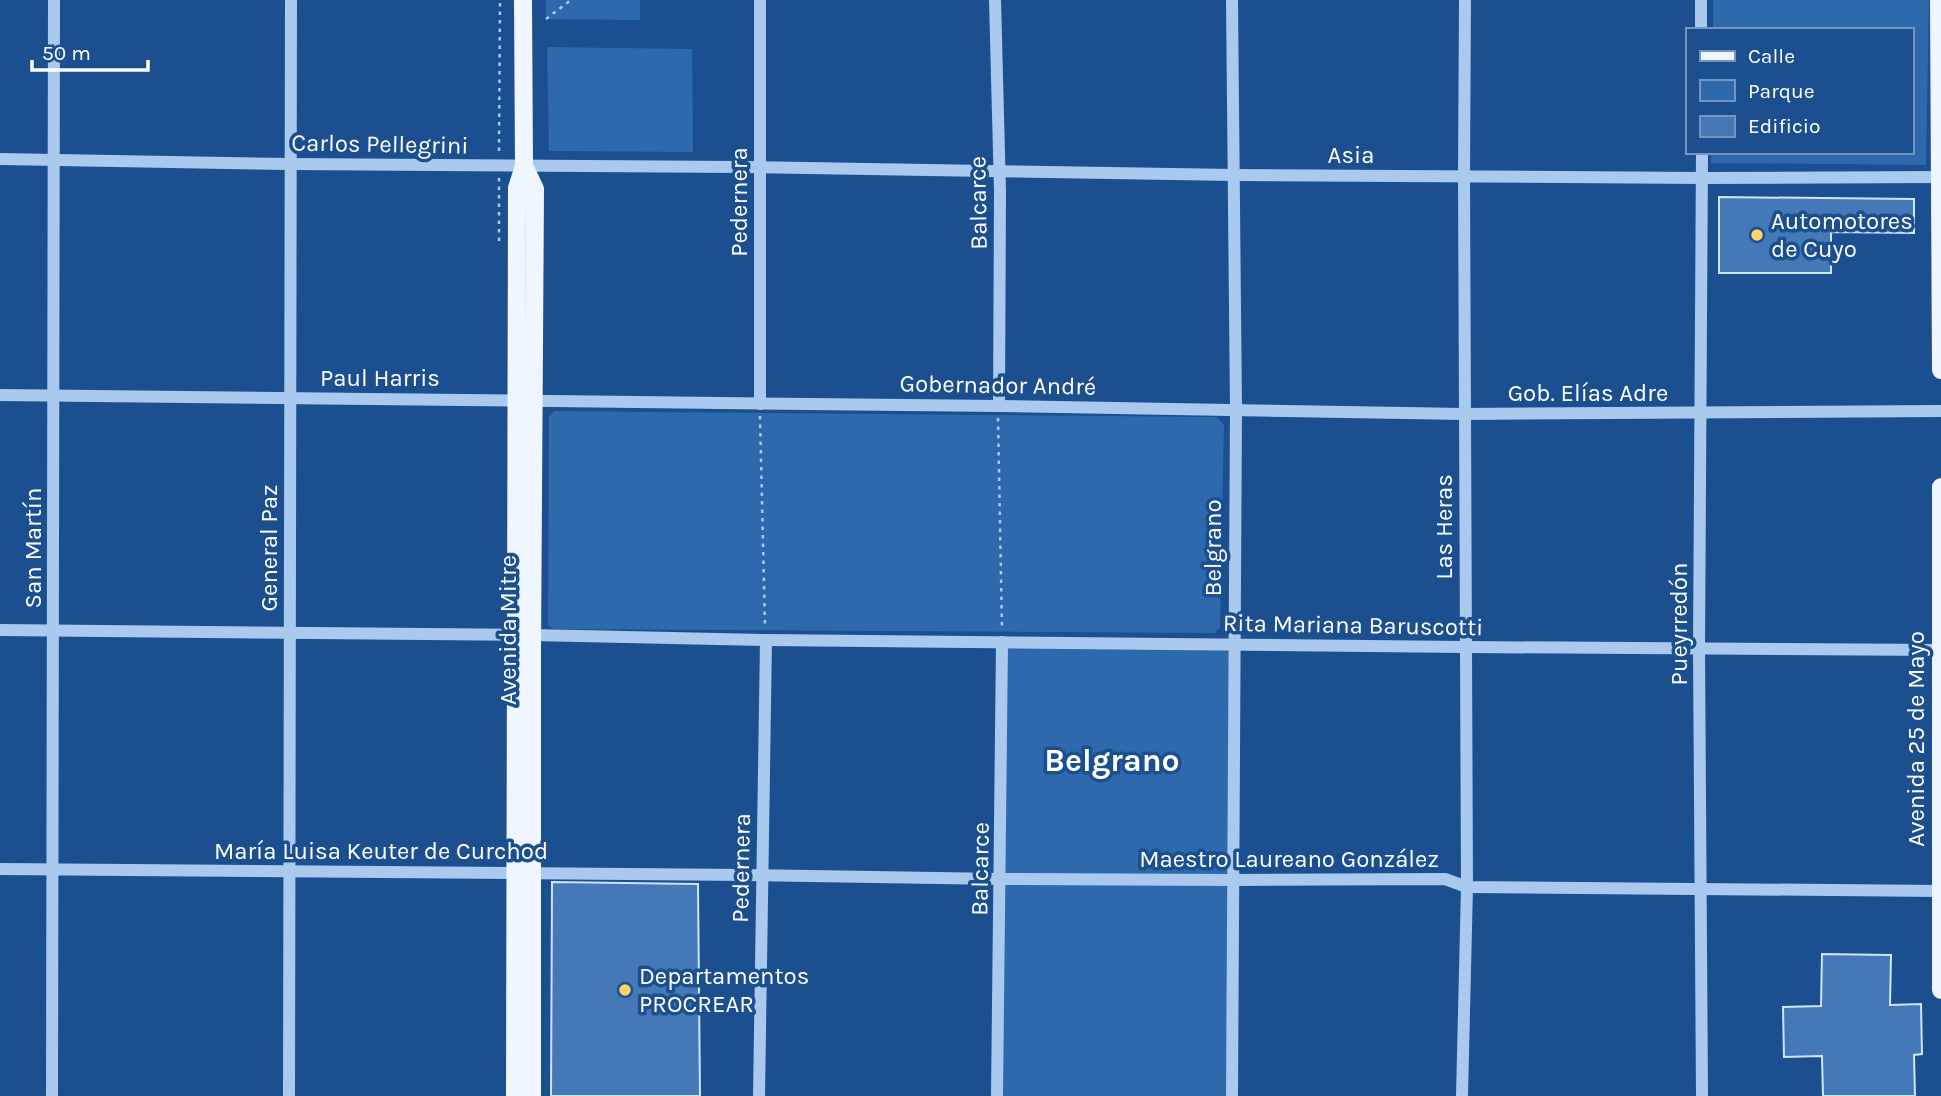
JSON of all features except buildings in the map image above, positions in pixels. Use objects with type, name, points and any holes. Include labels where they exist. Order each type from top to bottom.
[{"type":"main road","name":"Avenida Mitre","points":[[523,0],[524,166],[517,188],[525,399],[524,873],[532,1096]]},
{"type":"main road","points":[[1939,0],[1941,370]]},
{"type":"main road","name":"Avenida 25 de Mayo","points":[[1941,487],[1941,990]]},
{"type":"main road","name":"Avenida Mitre","points":[[515,1096],[524,873]]},
{"type":"street","name":"San Martín","points":[[52,1096],[54,0]]},
{"type":"street","name":"General Paz","points":[[289,1096],[290,0]]},
{"type":"street","name":"Pedernera","points":[[760,0],[760,404]]},
{"type":"street","name":"Balcarce","points":[[995,0],[999,172],[999,406]]},
{"type":"street","name":"Belgrano","points":[[1232,0],[1236,410],[1232,1096]]},
{"type":"street","name":"Las Heras","points":[[1462,1096],[1467,887],[1465,0]]},
{"type":"street","points":[[1701,0],[1701,28]]},
{"type":"street","name":"Pueyrredón","points":[[1702,154],[1699,649],[1702,1096]]},
{"type":"street","name":"Carlos Pellegrini","points":[[0,159],[760,168]]},
{"type":"street","name":"Asia","points":[[760,168],[1234,175],[1940,177]]},
{"type":"street","name":"Paul Harris","points":[[0,395],[525,399],[760,404]]},
{"type":"street","name":"Gobernador André","points":[[760,404],[1236,410]]},
{"type":"street","name":"Gob. Elías Adre","points":[[1236,410],[1464,414],[1941,411]]},
{"type":"street","name":"Rita Mariana Baruscotti","points":[[0,630],[1465,648],[1940,650]]},
{"type":"street","name":"Pedernera","points":[[759,1096],[766,640]]},
{"type":"street","name":"Balcarce","points":[[997,1096],[1002,642]]},
{"type":"street","name":"María Luisa Keuter de Curchod","points":[[0,869],[762,875]]},
{"type":"street","name":"Maestro Laureano González","points":[[762,875],[1001,879],[1445,879],[1467,887],[1940,891]]},
{"type":"path","points":[[546,19],[571,0]]},
{"type":"path","points":[[760,404],[766,640]]},
{"type":"path","points":[[999,406],[1002,642]]},
{"type":"green space","points":[[546,0],[640,0],[640,20],[546,19]]},
{"type":"green space","points":[[1713,0],[1929,0],[1926,165],[1711,163],[1711,154],[1913,154],[1913,28],[1713,28]]},
{"type":"green space","points":[[547,47],[692,49],[693,152],[549,151]]},
{"type":"green space","points":[[554,411],[1217,417],[1224,425],[1220,627],[1215,633],[553,629],[548,625],[549,417]]},
{"type":"green space","points":[[1002,642],[1233,645],[1233,1096],[997,1096]]},
{"type":"place","name":"Automotores de Cuyo","points":[[1757,235]]},
{"type":"place","name":"Departamentos PROCREAR","points":[[625,990]]},
{"type":"district","name":"Belgrano","points":[[1112,760]]}]
